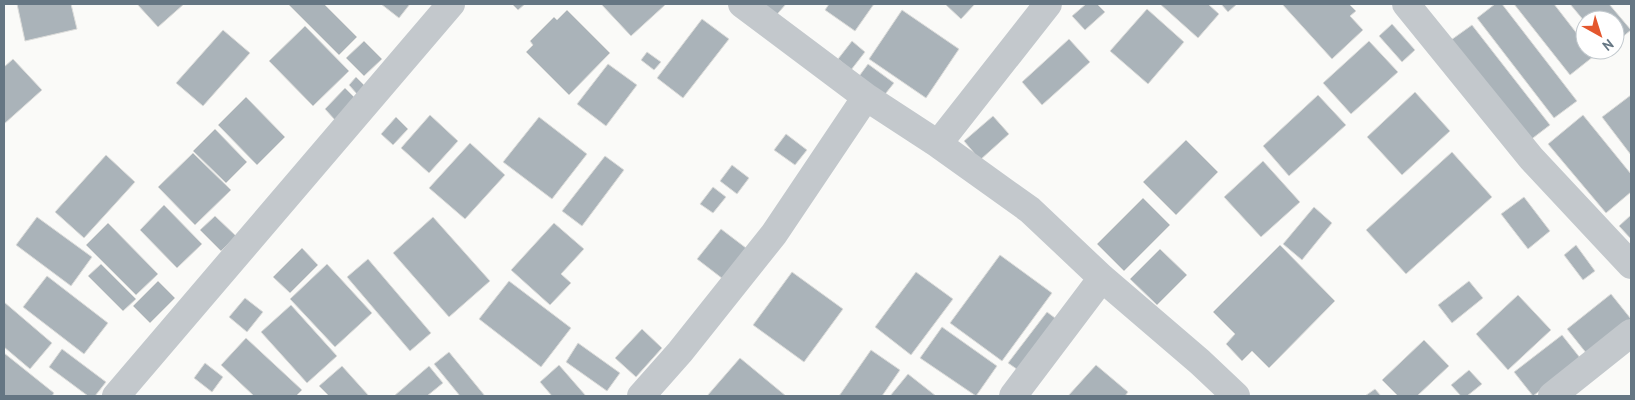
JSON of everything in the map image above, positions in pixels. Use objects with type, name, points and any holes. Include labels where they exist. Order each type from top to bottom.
[{"type":"street","points":[[116,396],[450,4]]},
{"type":"street","points":[[742,4],[866,97],[938,144],[1030,210],[1102,278],[1200,362],[1236,396]]},
{"type":"street","points":[[938,144],[1048,4]]},
{"type":"street","points":[[1411,5],[1531,158],[1631,265]]},
{"type":"street","points":[[641,396],[680,352],[774,234],[866,97]]},
{"type":"street","points":[[1013,396],[1102,278]]},
{"type":"street","points":[[1552,396],[1631,333]]},
{"type":"building","points":[[17,4],[71,4],[77,29],[25,41]]},
{"type":"building","points":[[137,4],[184,4],[158,27]]},
{"type":"building","points":[[288,4],[324,4],[357,37],[339,55]]},
{"type":"building","points":[[381,4],[410,4],[399,18]]},
{"type":"building","points":[[512,4],[525,4],[518,10]]},
{"type":"building","points":[[601,4],[663,4],[665,5],[631,36]]},
{"type":"building","points":[[755,4],[786,4],[773,19]]},
{"type":"building","points":[[829,4],[874,4],[855,31],[825,10]]},
{"type":"building","points":[[945,4],[975,4],[961,19]]},
{"type":"building","points":[[1086,4],[1097,4],[1105,12],[1085,30],[1072,16]]},
{"type":"building","points":[[1160,4],[1208,4],[1219,14],[1198,38]]},
{"type":"building","points":[[1221,4],[1237,4],[1228,12]]},
{"type":"building","points":[[1282,4],[1349,4],[1356,11],[1350,16],[1363,30],[1332,59]]},
{"type":"building","points":[[1495,4],[1502,4],[1577,101],[1554,118],[1477,18]]},
{"type":"building","points":[[1514,4],[1554,4],[1575,31],[1575,60],[1589,60],[1570,75]]},
{"type":"building","points":[[1570,4],[1609,4],[1614,10],[1575,10]]},
{"type":"building","points":[[1147,9],[1184,42],[1148,84],[1110,51]]},
{"type":"building","points":[[567,10],[610,53],[569,95],[526,52],[533,45],[530,41],[554,17],[557,20]]},
{"type":"building","points":[[902,10],[959,49],[926,98],[869,59]]},
{"type":"building","points":[[702,19],[729,39],[683,98],[657,78]]},
{"type":"building","points":[[1625,23],[1631,30],[1625,35]]},
{"type":"building","points":[[1392,24],[1415,50],[1402,62],[1379,36]]},
{"type":"building","points":[[1472,25],[1550,125],[1529,141],[1451,40]]},
{"type":"building","points":[[305,26],[349,71],[313,106],[269,61]]},
{"type":"building","points":[[223,30],[250,53],[203,106],[176,83]]},
{"type":"building","points":[[1069,39],[1090,62],[1042,105],[1022,82]]},
{"type":"building","points":[[364,41],[382,59],[364,76],[346,58]]},
{"type":"building","points":[[852,41],[865,52],[851,70],[838,59]]},
{"type":"building","points":[[1369,41],[1398,72],[1351,114],[1323,83]]},
{"type":"building","points":[[647,52],[661,62],[654,70],[641,60]]},
{"type":"building","points":[[13,59],[42,90],[4,124],[4,67]]},
{"type":"building","points":[[608,64],[637,85],[606,126],[577,104]]},
{"type":"building","points":[[868,64],[894,83],[882,98],[857,79]]},
{"type":"building","points":[[356,77],[365,86],[357,94],[349,85]]},
{"type":"building","points":[[345,88],[356,99],[335,120],[325,109]]},
{"type":"building","points":[[1415,92],[1450,131],[1402,175],[1367,137]]},
{"type":"building","points":[[1318,95],[1346,125],[1289,176],[1263,146]]},
{"type":"building","points":[[1631,95],[1631,155],[1602,117]]},
{"type":"building","points":[[246,97],[285,137],[257,165],[218,125]]},
{"type":"building","points":[[430,115],[458,141],[429,173],[401,148]]},
{"type":"building","points":[[1583,115],[1631,174],[1631,192],[1606,213],[1548,144]]},
{"type":"building","points":[[993,116],[1009,134],[980,160],[964,141]]},
{"type":"building","points":[[396,117],[408,129],[393,145],[381,134]]},
{"type":"building","points":[[539,117],[587,154],[552,199],[503,162]]},
{"type":"building","points":[[215,129],[247,162],[226,183],[193,151]]},
{"type":"building","points":[[786,134],[807,150],[795,165],[774,150]]},
{"type":"building","points":[[1186,140],[1218,172],[1176,215],[1143,182]]},
{"type":"building","points":[[470,143],[505,175],[465,219],[429,188]]},
{"type":"building","points":[[1452,152],[1492,197],[1406,274],[1366,230]]},
{"type":"building","points":[[193,153],[231,190],[195,225],[158,187]]},
{"type":"building","points":[[106,155],[135,182],[84,238],[55,212]]},
{"type":"building","points":[[605,156],[624,170],[582,226],[562,211]]},
{"type":"building","points":[[1263,161],[1300,202],[1261,237],[1224,197]]},
{"type":"building","points":[[732,165],[749,178],[737,194],[720,181]]},
{"type":"building","points":[[713,187],[726,197],[713,213],[700,204]]},
{"type":"building","points":[[1524,197],[1550,231],[1528,249],[1501,214]]},
{"type":"building","points":[[1143,198],[1170,225],[1124,271],[1097,244]]},
{"type":"building","points":[[164,205],[202,244],[177,268],[140,230]]},
{"type":"building","points":[[1314,207],[1332,223],[1302,260],[1283,244]]},
{"type":"building","points":[[1631,215],[1631,239],[1619,226]]},
{"type":"building","points":[[215,216],[236,236],[221,251],[200,230]]},
{"type":"building","points":[[37,217],[92,257],[71,286],[16,245]]},
{"type":"building","points":[[433,217],[490,281],[449,317],[393,253]]},
{"type":"building","points":[[108,223],[158,274],[136,295],[86,245]]},
{"type":"building","points":[[554,223],[584,249],[561,274],[571,283],[550,305],[511,270]]},
{"type":"building","points":[[721,229],[746,248],[723,279],[697,259]]},
{"type":"building","points":[[1280,245],[1335,301],[1269,368],[1252,351],[1242,361],[1226,344],[1235,334],[1213,312]]},
{"type":"building","points":[[1576,245],[1595,271],[1583,280],[1564,255]]},
{"type":"building","points":[[302,248],[318,265],[290,293],[273,277]]},
{"type":"building","points":[[1160,249],[1187,275],[1157,305],[1130,279]]},
{"type":"building","points":[[1000,255],[1052,293],[1002,361],[950,323]]},
{"type":"building","points":[[368,259],[431,333],[410,351],[347,277]]},
{"type":"building","points":[[101,264],[136,299],[123,311],[88,276]]},
{"type":"building","points":[[327,264],[372,313],[335,347],[290,299]]},
{"type":"building","points":[[792,272],[843,309],[804,362],[753,325]]},
{"type":"building","points":[[916,272],[953,299],[911,355],[875,327]]},
{"type":"building","points":[[47,276],[108,323],[84,354],[23,307]]},
{"type":"building","points":[[158,281],[175,298],[150,323],[133,306]]},
{"type":"building","points":[[509,281],[571,328],[541,367],[479,319]]},
{"type":"building","points":[[1469,281],[1483,298],[1452,323],[1438,305]]},
{"type":"building","points":[[1611,294],[1631,319],[1587,354],[1567,329]]},
{"type":"building","points":[[1518,295],[1551,330],[1508,370],[1476,334]]},
{"type":"building","points":[[245,298],[263,312],[247,332],[229,317]]},
{"type":"building","points":[[4,302],[52,343],[30,369],[4,347]]},
{"type":"building","points":[[291,305],[337,356],[307,383],[261,332]]},
{"type":"building","points":[[1047,312],[1059,321],[1021,372],[1008,363]]},
{"type":"building","points":[[942,327],[997,366],[976,396],[920,358]]},
{"type":"building","points":[[642,329],[662,348],[636,377],[615,358]]},
{"type":"building","points":[[1562,335],[1581,359],[1533,396],[1514,372]]},
{"type":"building","points":[[246,338],[302,390],[296,396],[254,396],[221,365]]},
{"type":"building","points":[[1424,340],[1449,366],[1417,396],[1398,396],[1382,380]]},
{"type":"building","points":[[578,343],[620,373],[607,391],[566,362]]},
{"type":"building","points":[[62,349],[106,382],[95,396],[88,396],[49,367]]},
{"type":"building","points":[[871,350],[900,370],[882,396],[839,396]]},
{"type":"building","points":[[449,352],[485,396],[460,396],[434,364]]},
{"type":"building","points":[[4,353],[54,393],[52,396],[4,396]]},
{"type":"building","points":[[740,358],[786,396],[707,396]]},
{"type":"building","points":[[205,363],[223,377],[212,392],[194,378]]},
{"type":"building","points":[[559,365],[586,396],[552,396],[540,382]]},
{"type":"building","points":[[1096,365],[1128,392],[1125,396],[1068,396]]},
{"type":"building","points":[[342,366],[369,396],[329,396],[319,386]]},
{"type":"building","points":[[429,366],[443,383],[427,396],[394,396]]},
{"type":"building","points":[[1469,370],[1482,384],[1467,396],[1461,396],[1451,385]]},
{"type":"building","points":[[908,374],[936,396],[890,396]]},
{"type":"building","points":[[1375,389],[1381,396],[1365,396]]}]
